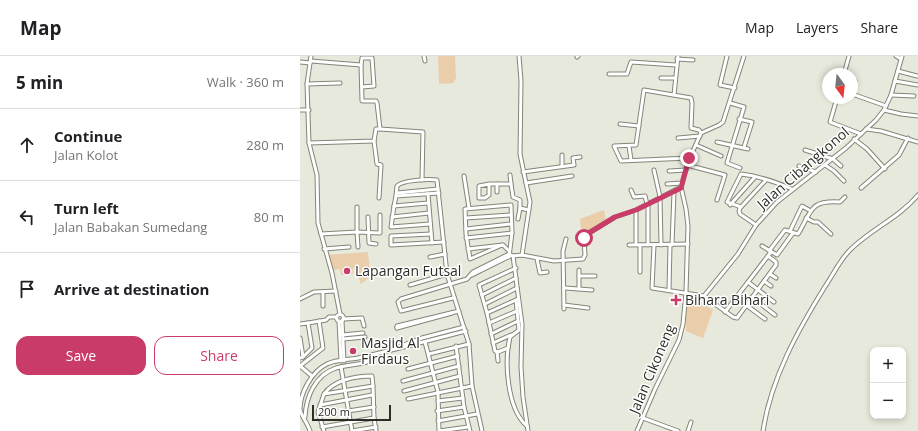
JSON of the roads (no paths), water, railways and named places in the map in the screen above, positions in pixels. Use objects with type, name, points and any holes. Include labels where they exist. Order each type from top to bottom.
[{"type":"street","points":[[311,56],[307,84],[309,143],[317,175],[317,213],[320,234],[336,291],[341,320],[343,361]]},
{"type":"street","points":[[424,56],[425,61]]},
{"type":"street","points":[[519,56],[521,81],[520,154],[530,202],[522,254]]},
{"type":"street","points":[[727,56],[720,85],[735,88]]},
{"type":"street","points":[[678,138],[701,134],[722,124],[735,88],[744,56]]},
{"type":"street","points":[[846,68],[849,56]]},
{"type":"street","points":[[896,56],[902,58]]},
{"type":"street","points":[[362,88],[374,86],[373,59],[363,58],[361,65],[362,88],[363,102],[376,101],[380,129]]},
{"type":"street","points":[[674,95],[676,65],[678,58],[693,60]]},
{"type":"street","name":"Jalan Cibangkonol","points":[[704,296],[738,254],[756,225],[777,202],[833,159],[866,130],[885,108],[896,81],[902,58]]},
{"type":"street","points":[[300,62],[361,65]]},
{"type":"street","points":[[609,74],[627,74],[631,62],[676,65]]},
{"type":"street","points":[[898,71],[917,76]]},
{"type":"street","points":[[661,78],[675,78]]},
{"type":"street","points":[[896,81],[918,85]]},
{"type":"street","points":[[307,84],[340,83]]},
{"type":"street","points":[[689,158],[621,161],[614,146],[636,145],[644,90],[691,99],[691,128],[699,130],[701,134]]},
{"type":"street","points":[[890,95],[914,96]]},
{"type":"street","points":[[858,96],[901,114],[918,116]]},
{"type":"street","points":[[730,103],[744,107],[727,163],[740,168]]},
{"type":"street","points":[[836,104],[830,122],[860,134]]},
{"type":"street","points":[[300,110],[309,110]]},
{"type":"street","points":[[739,120],[752,122],[744,147]]},
{"type":"street","points":[[620,124],[639,126]]},
{"type":"street","points":[[379,198],[381,165],[377,164],[374,141],[376,129],[423,132],[422,180]]},
{"type":"street","points":[[866,130],[881,131],[918,142]]},
{"type":"street","points":[[453,298],[401,311],[399,310],[398,302],[401,299],[450,286],[467,279],[510,255],[522,254],[548,261],[583,259],[585,255],[584,240],[587,234],[615,217],[636,210],[681,188],[689,158],[701,134]]},
{"type":"street","points":[[861,188],[885,169],[899,155],[908,138]]},
{"type":"street","points":[[854,139],[867,149],[885,169]]},
{"type":"street","points":[[309,143],[374,141]]},
{"type":"street","points":[[716,142],[733,144],[748,149]]},
{"type":"street","points":[[696,145],[721,156]]},
{"type":"street","points":[[629,146],[631,160]]},
{"type":"street","points":[[805,150],[833,159],[841,166]]},
{"type":"street","points":[[562,155],[562,166]]},
{"type":"street","points":[[523,172],[574,165],[573,158],[580,157]]},
{"type":"street","points":[[687,165],[725,175],[717,200]]},
{"type":"street","points":[[825,165],[834,171],[844,181]]},
{"type":"street","points":[[800,166],[816,172]]},
{"type":"street","points":[[654,170],[660,197],[661,245]]},
{"type":"street","points":[[669,171],[686,170]]},
{"type":"street","points":[[510,175],[513,197],[520,200],[518,219]]},
{"type":"street","points":[[740,208],[730,205],[727,201],[740,175],[755,177],[792,189]]},
{"type":"street","points":[[464,176],[469,208]]},
{"type":"street","points":[[526,183],[572,176]]},
{"type":"street","points":[[730,205],[755,177]]},
{"type":"street","points":[[430,224],[391,227],[397,186],[400,183],[436,180],[439,191],[445,254],[450,286],[469,344],[472,386],[482,431]]},
{"type":"street","points":[[756,225],[740,214],[739,211],[740,208],[766,180]]},
{"type":"street","points":[[667,184],[682,183]]},
{"type":"street","points":[[489,184],[489,195],[485,198],[479,198],[479,186],[489,184],[511,184]]},
{"type":"street","points":[[497,184],[497,192]]},
{"type":"street","name":"Jalan Cikoneng","points":[[637,431],[679,340],[683,324],[686,292],[687,216],[681,188]]},
{"type":"street","points":[[631,190],[634,197],[644,196],[647,204],[648,245]]},
{"type":"street","points":[[396,195],[428,194],[439,191]]},
{"type":"street","points":[[396,195],[439,191]]},
{"type":"street","points":[[669,290],[674,192]]},
{"type":"street","points":[[428,194],[432,243]]},
{"type":"street","points":[[763,431],[769,400],[791,345],[817,298],[849,251],[904,211],[918,195]]},
{"type":"street","points":[[725,312],[768,256],[783,231],[790,231],[796,234],[799,233],[810,210],[828,201],[840,202],[845,197]]},
{"type":"street","points":[[394,206],[428,203]]},
{"type":"street","points":[[502,245],[471,260],[469,259],[466,238],[465,210],[469,208],[510,205],[512,233],[510,255]]},
{"type":"street","points":[[790,231],[802,206],[810,210]]},
{"type":"street","points":[[356,207],[358,247]]},
{"type":"street","points":[[520,208],[529,210]]},
{"type":"street","points":[[636,210],[636,244]]},
{"type":"street","points":[[392,217],[429,213]]},
{"type":"street","points":[[466,218],[510,214]]},
{"type":"street","points":[[320,234],[357,232],[380,233],[380,215]]},
{"type":"street","points":[[368,217],[369,243],[376,244]]},
{"type":"street","points":[[806,218],[814,222],[818,222],[831,234]]},
{"type":"street","points":[[466,229],[511,224]]},
{"type":"street","points":[[466,238],[512,233]]},
{"type":"street","points":[[762,246],[778,254],[794,233]]},
{"type":"street","points":[[431,234],[391,236],[391,246],[444,242]]},
{"type":"street","points":[[566,239],[563,251],[564,307],[588,308]]},
{"type":"street","points":[[468,249],[502,245],[505,246],[516,268],[519,330],[493,344]]},
{"type":"street","points":[[629,245],[686,245]]},
{"type":"street","points":[[640,245],[640,272]]},
{"type":"street","points":[[654,245],[652,288],[686,292],[704,296],[735,318],[758,290],[777,263],[768,256]]},
{"type":"street","points":[[324,249],[349,247]]},
{"type":"street","points":[[430,257],[445,254]]},
{"type":"street","points":[[537,259],[540,272],[547,272]]},
{"type":"street","points":[[498,361],[498,352],[493,344],[485,304],[479,285],[516,268]]},
{"type":"street","points":[[578,270],[579,289]]},
{"type":"street","points":[[410,285],[448,274]]},
{"type":"street","points":[[770,274],[776,278]]},
{"type":"street","points":[[579,276],[595,276]]},
{"type":"street","points":[[482,295],[516,278]]},
{"type":"street","points":[[764,281],[771,286]]},
{"type":"street","points":[[748,282],[774,302]]},
{"type":"street","points":[[485,304],[517,288]]},
{"type":"street","points":[[564,288],[592,290]]},
{"type":"street","points":[[300,299],[314,292],[336,291]]},
{"type":"street","points":[[323,292],[323,306]]},
{"type":"street","points":[[752,297],[775,315]]},
{"type":"street","points":[[487,313],[517,299]]},
{"type":"street","points":[[517,299],[522,327],[521,367],[523,397],[528,431]]},
{"type":"street","points":[[746,305],[765,319]]},
{"type":"street","points":[[489,323],[517,310]]},
{"type":"street","points":[[452,313],[450,315],[396,328],[397,326],[452,313],[459,312]]},
{"type":"street","points":[[336,317],[340,314]]},
{"type":"street","points":[[300,324],[326,320],[329,317],[336,317],[341,320],[362,318],[364,326]]},
{"type":"street","points":[[341,320],[343,361]]},
{"type":"street","points":[[491,334],[518,320]]},
{"type":"street","points":[[312,376],[300,366],[323,348],[319,321]]},
{"type":"street","points":[[302,357],[312,348],[308,323]]},
{"type":"street","points":[[394,349],[422,338],[464,327]]},
{"type":"street","points":[[306,418],[300,412],[305,388],[312,376],[326,364],[362,357],[466,331]]},
{"type":"street","points":[[342,335],[363,334]]},
{"type":"street","points":[[511,335],[508,348],[507,374],[513,406],[520,419],[527,426]]},
{"type":"street","points":[[300,338],[302,357]]},
{"type":"street","points":[[343,340],[365,338]]},
{"type":"street","points":[[425,342],[438,392],[437,411],[440,431],[468,427]]},
{"type":"street","points":[[429,354],[456,346],[469,344]]},
{"type":"street","points":[[456,346],[464,407],[470,431]]},
{"type":"street","points":[[498,352],[508,348]]},
{"type":"street","points":[[408,369],[458,356]]},
{"type":"street","points":[[310,431],[306,418],[306,406],[314,386],[326,373],[341,367],[367,362],[367,360],[362,357]]},
{"type":"street","points":[[403,381],[459,366]]},
{"type":"street","points":[[341,367],[342,380],[352,431],[376,427]]},
{"type":"street","points":[[324,431],[318,414],[324,394],[332,385],[342,380],[371,376],[376,431]]},
{"type":"street","points":[[404,391],[460,376]]},
{"type":"street","points":[[324,394],[373,386]]},
{"type":"street","points":[[408,399],[461,387],[472,386]]},
{"type":"street","points":[[320,405],[372,395]]},
{"type":"street","points":[[438,401],[463,398]]},
{"type":"street","points":[[348,411],[374,407]]},
{"type":"street","points":[[437,411],[464,407]]},
{"type":"street","points":[[438,422],[477,414]]},
{"type":"street","points":[[322,427],[374,418]]},
{"type":"street","points":[[643,418],[678,431]]},
{"type":"street","points":[[688,431],[691,422]]},
{"type":"place","name":"Lapangan Futsal","points":[[347,271]]},
{"type":"place","name":"Bihara Bihari","points":[[676,300]]},
{"type":"place","name":"Masjid Al Firdaus","points":[[353,351]]}]
